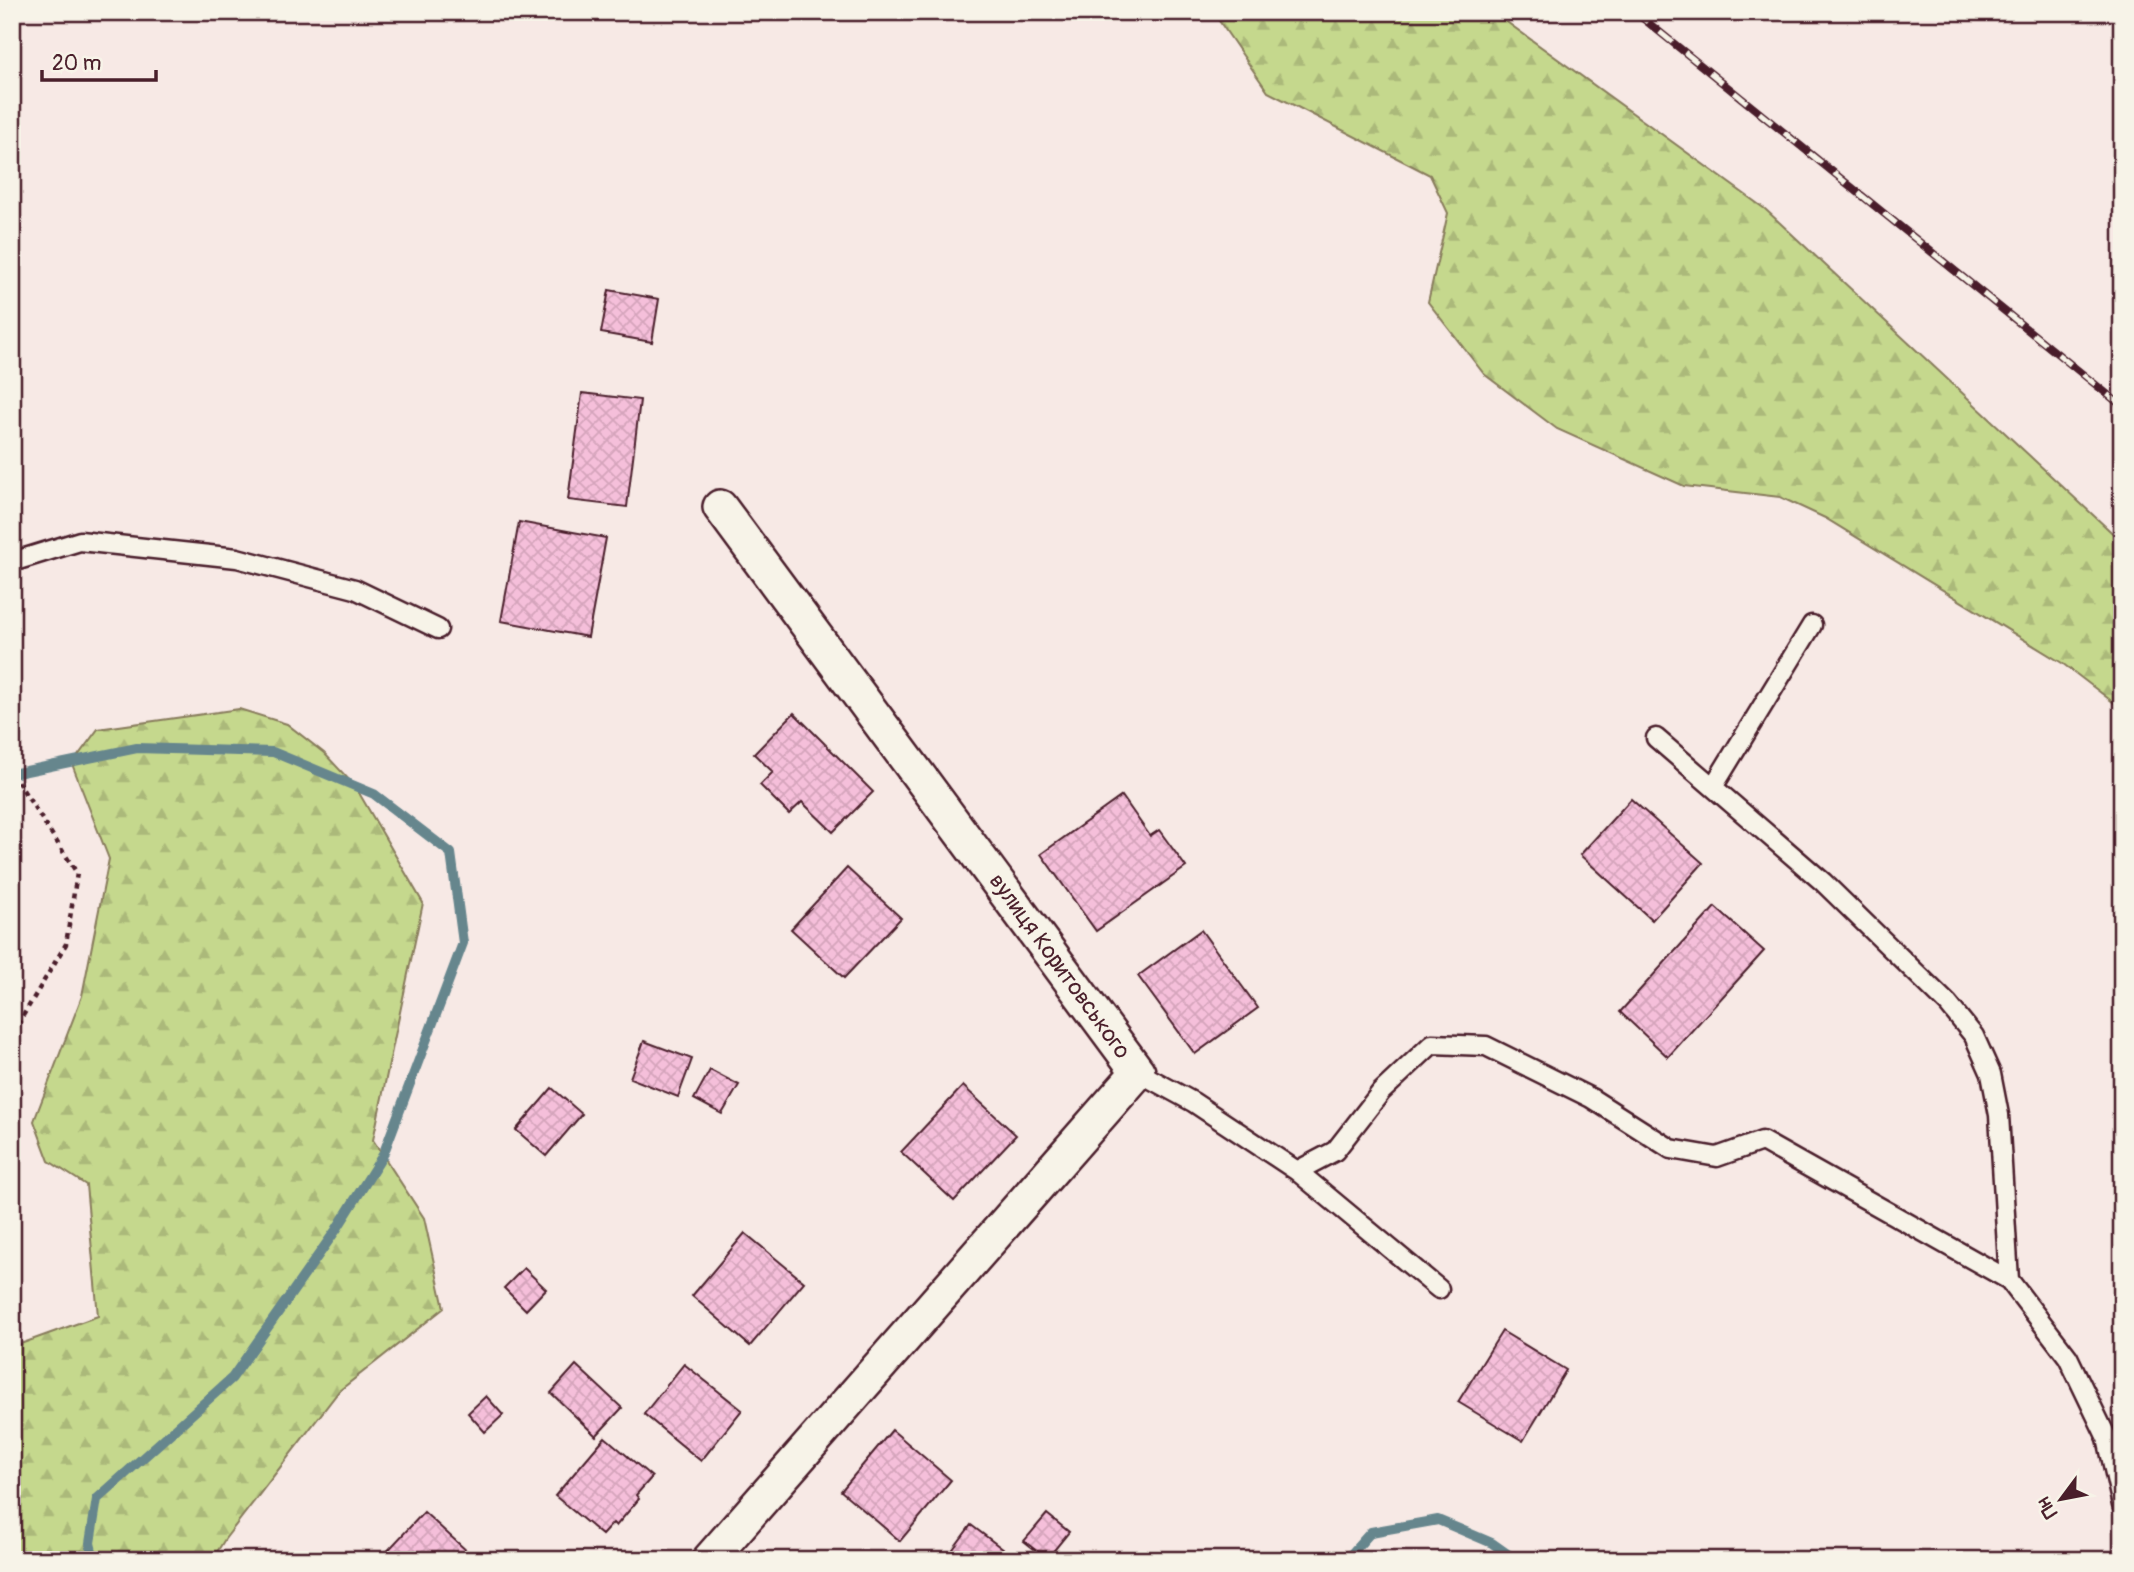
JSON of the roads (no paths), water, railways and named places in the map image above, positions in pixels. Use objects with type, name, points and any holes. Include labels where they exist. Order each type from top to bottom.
[{"type":"street","name":"вулиця Коритовського","points":[[709,1560],[1138,1072],[720,506]]},
{"type":"lane","points":[[12,562],[79,541],[237,558],[355,589],[438,629]]},
{"type":"lane","points":[[1713,787],[1812,625]]},
{"type":"lane","points":[[1656,738],[1823,882],[1948,1004],[1974,1036],[1991,1074],[1999,1115],[2010,1280]]},
{"type":"lane","points":[[1297,1171],[1335,1151],[1381,1092],[1432,1044],[1486,1046],[1591,1098],[1671,1149],[1717,1157],[1762,1141],[2010,1280],[2068,1357],[2107,1438],[2122,1505]]},
{"type":"lane","points":[[1138,1072],[1194,1102],[1297,1171],[1439,1289]]},
{"type":"waterway","points":[[12,774],[137,748],[273,752],[374,794],[451,853],[463,943],[383,1155],[336,1230],[232,1378],[97,1499],[90,1543],[94,1560]]},
{"type":"waterway","points":[[1346,1560],[1371,1532],[1438,1520],[1492,1543],[1516,1560]]},
{"type":"railway","points":[[1635,12],[2122,406]]}]
